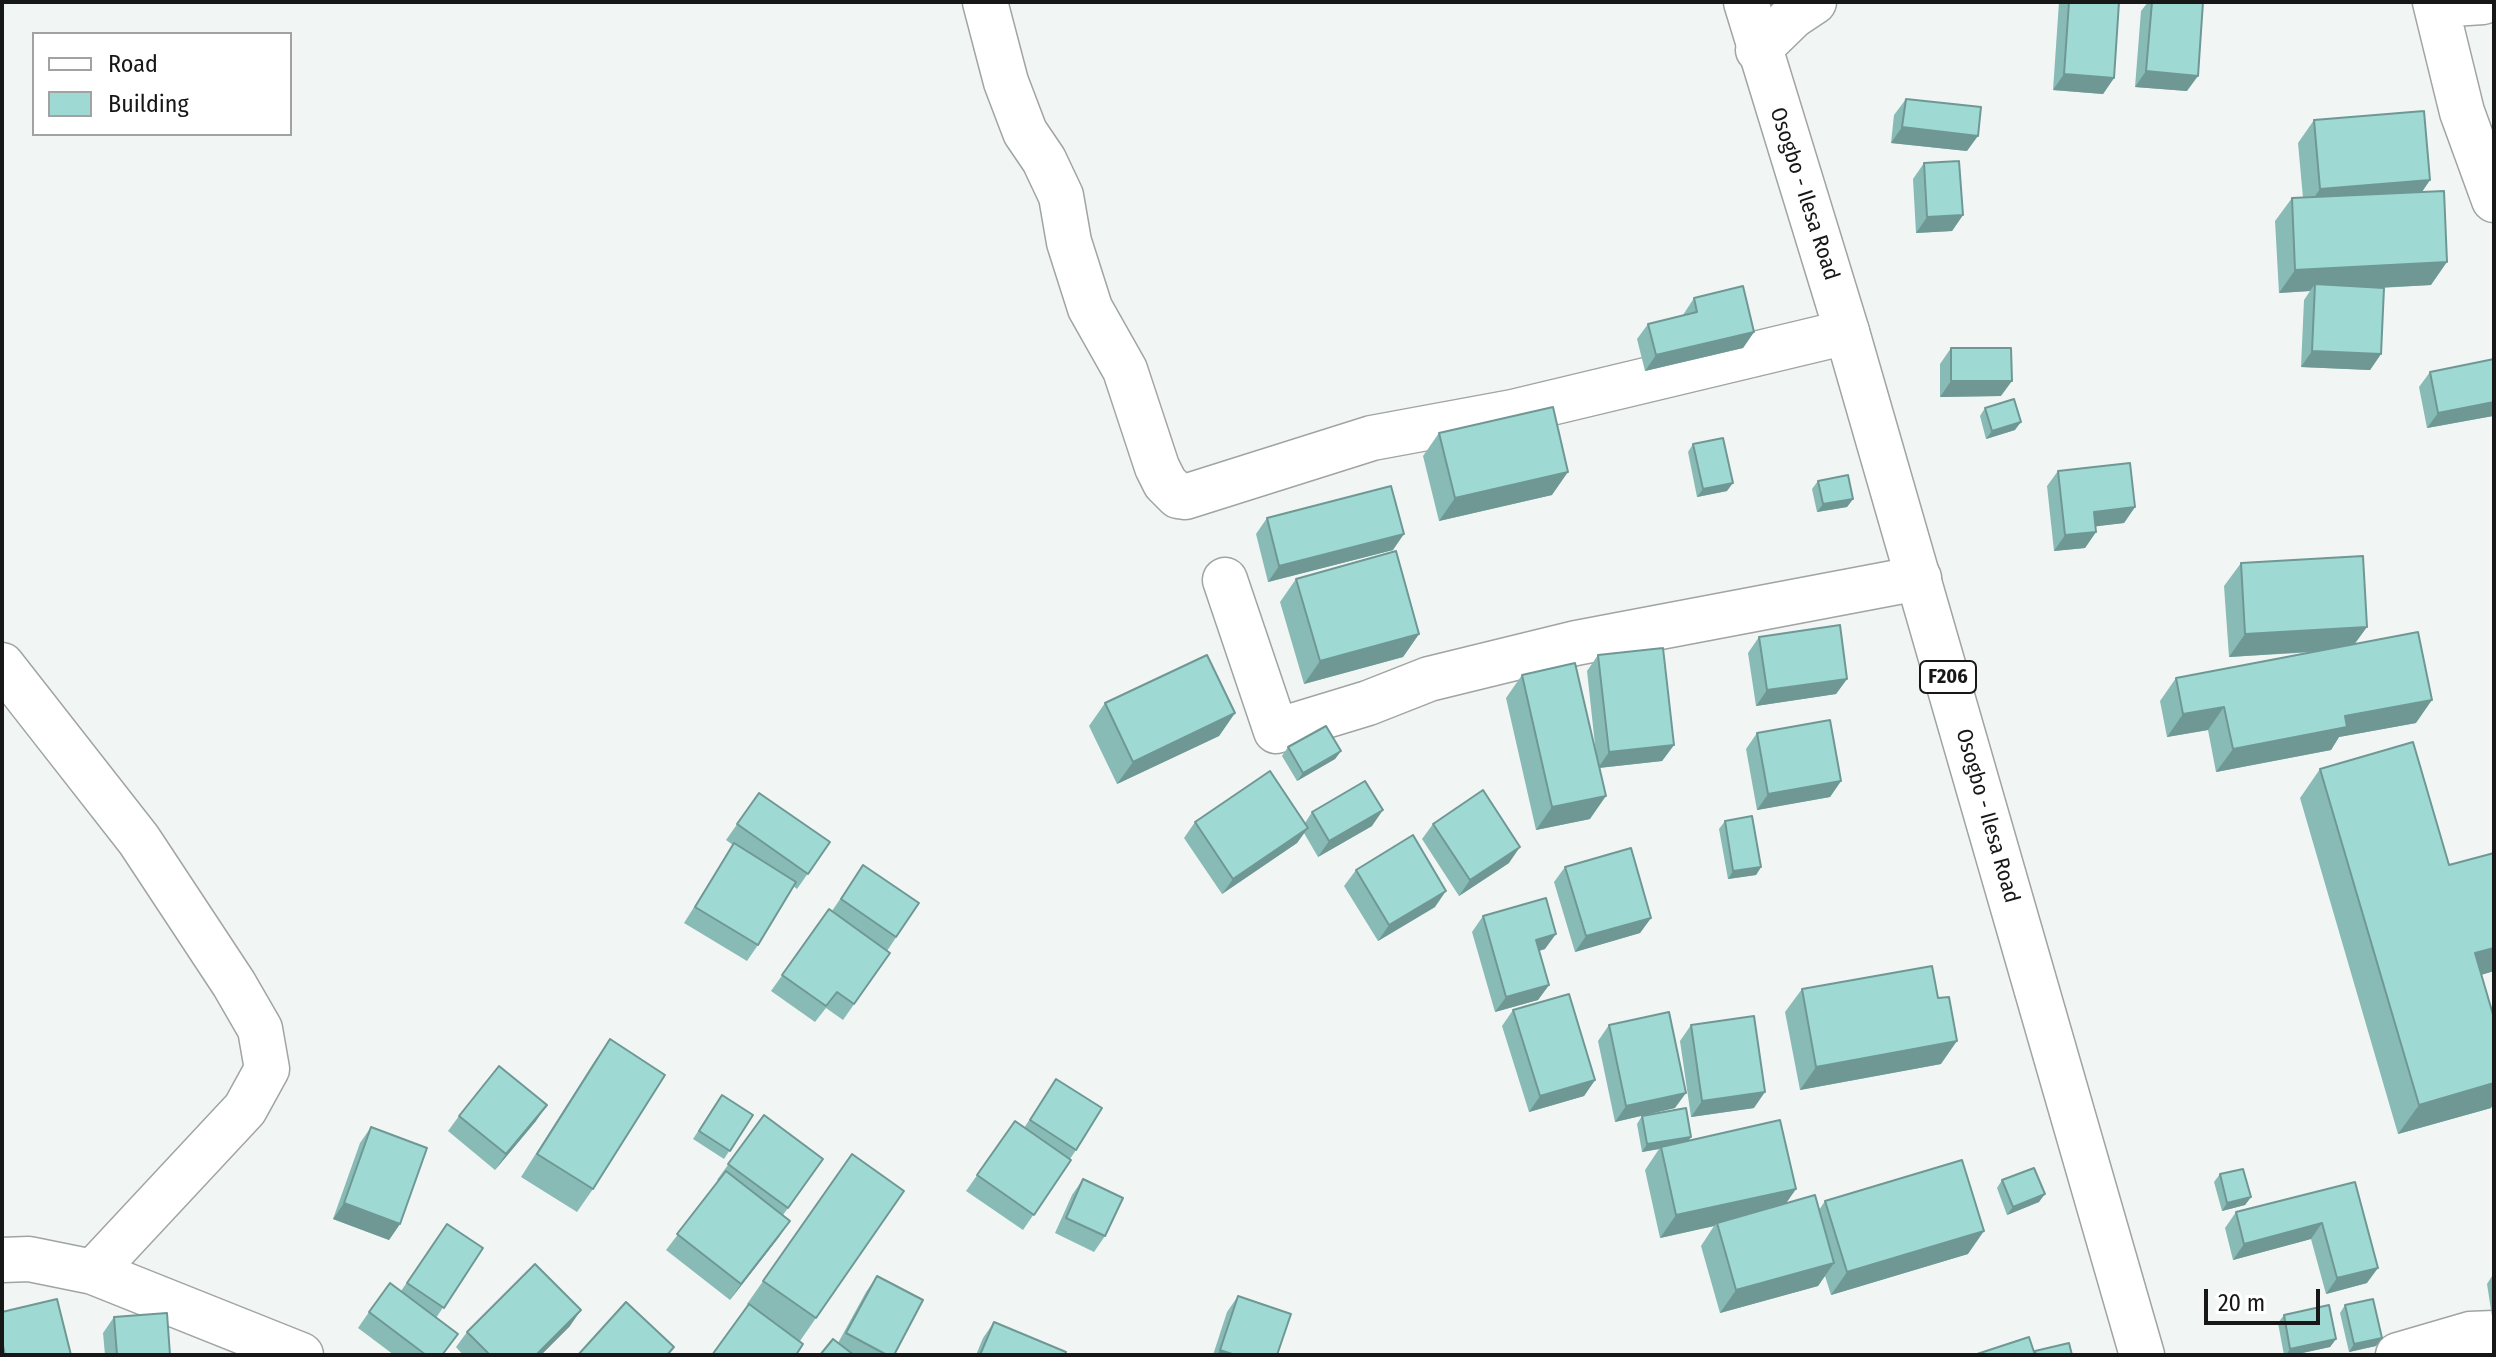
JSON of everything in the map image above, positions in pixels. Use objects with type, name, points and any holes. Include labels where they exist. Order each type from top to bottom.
[{"type":"street","points":[[985,2],[1006,82],[1025,132],[1044,160],[1061,196],[1069,242],[1090,308],[1125,370],[1157,467],[1165,483],[1178,496],[1185,497],[1372,438],[1513,412],[1847,332]]},
{"type":"street","name":"Osogbo - Ilesa Road","points":[[1746,2],[1758,50],[1847,332],[2142,1355]]},
{"type":"street","points":[[1758,50],[1793,16],[1814,2]]},
{"type":"street","points":[[2483,2],[2435,3],[2462,112],[2494,200]]},
{"type":"street","points":[[1225,580],[1276,731],[1368,703],[1429,679],[1576,643],[1919,578]]},
{"type":"street","points":[[2,665],[139,840],[234,984],[260,1029],[267,1069],[245,1109],[93,1272]]},
{"type":"street","points":[[2,1260],[29,1259],[93,1272],[301,1355]]},
{"type":"street","points":[[2398,1355],[2470,1334],[2494,1333]]},
{"type":"building","points":[[2069,2],[2119,2],[2114,78],[2064,74]]},
{"type":"building","points":[[2152,2],[2203,2],[2198,76],[2146,71]]},
{"type":"building","points":[[1906,99],[1981,107],[1978,136],[1902,127]]},
{"type":"building","points":[[2424,111],[2430,180],[2320,189],[2314,120]]},
{"type":"building","points":[[1959,161],[1963,215],[1927,217],[1924,163]]},
{"type":"building","points":[[2444,191],[2447,262],[2295,270],[2292,198]]},
{"type":"building","points":[[2315,284],[2384,288],[2381,354],[2312,351]]},
{"type":"building","points":[[1743,286],[1754,332],[1656,355],[1648,324],[1697,312],[1694,298]]},
{"type":"building","points":[[1951,348],[2011,348],[2012,381],[1951,381]]},
{"type":"building","points":[[2494,359],[2494,402],[2438,413],[2430,372]]},
{"type":"building","points":[[2014,399],[2021,422],[1992,431],[1985,408]]},
{"type":"building","points":[[1553,407],[1568,472],[1455,498],[1439,433]]},
{"type":"building","points":[[1723,438],[1733,483],[1703,489],[1693,444]]},
{"type":"building","points":[[2130,463],[2135,507],[2094,512],[2096,532],[2065,535],[2058,471]]},
{"type":"building","points":[[1848,475],[1853,499],[1823,504],[1818,481]]},
{"type":"building","points":[[1391,486],[1404,534],[1279,566],[1267,518]]},
{"type":"building","points":[[1396,551],[1419,634],[1320,661],[1296,579]]},
{"type":"building","points":[[2363,556],[2367,627],[2245,634],[2241,563]]},
{"type":"building","points":[[1840,625],[1847,679],[1767,690],[1759,637]]},
{"type":"building","points":[[2418,632],[2432,700],[2345,716],[2347,727],[2233,749],[2224,707],[2183,714],[2176,678]]},
{"type":"building","points":[[1663,648],[1674,745],[1609,752],[1598,655]]},
{"type":"building","points":[[1207,655],[1235,713],[1133,762],[1105,703]]},
{"type":"building","points":[[1575,663],[1606,796],[1552,807],[1522,675]]},
{"type":"building","points":[[1830,720],[1841,781],[1768,794],[1757,733]]},
{"type":"building","points":[[1326,726],[1341,751],[1303,773],[1288,747]]},
{"type":"building","points":[[2413,742],[2449,865],[2494,853],[2494,948],[2475,953],[2494,1018],[2494,1083],[2419,1105],[2320,769]]},
{"type":"building","points":[[1270,771],[1308,828],[1233,879],[1195,822]]},
{"type":"building","points":[[1365,781],[1383,810],[1329,841],[1312,812]]},
{"type":"building","points":[[1483,790],[1520,847],[1470,880],[1433,824]]},
{"type":"building","points":[[759,793],[830,842],[808,874],[737,824]]},
{"type":"building","points":[[1752,816],[1761,867],[1733,871],[1725,821]]},
{"type":"building","points":[[1413,835],[1446,891],[1389,925],[1356,870]]},
{"type":"building","points":[[734,843],[796,882],[758,945],[695,907]]},
{"type":"building","points":[[1631,848],[1651,918],[1586,936],[1565,867]]},
{"type":"building","points":[[863,865],[919,903],[896,937],[841,899]]},
{"type":"building","points":[[1546,898],[1556,934],[1536,940],[1549,985],[1506,997],[1483,916]]},
{"type":"building","points":[[829,909],[890,953],[854,1004],[837,992],[826,1006],[782,975]]},
{"type":"building","points":[[1932,966],[1938,998],[1949,997],[1957,1041],[1816,1067],[1802,989]]},
{"type":"building","points":[[1569,994],[1595,1080],[1540,1096],[1513,1010]]},
{"type":"building","points":[[1669,1012],[1686,1093],[1626,1106],[1609,1025]]},
{"type":"building","points":[[1754,1016],[1765,1092],[1702,1101],[1691,1025]]},
{"type":"building","points":[[610,1039],[665,1075],[593,1189],[537,1154]]},
{"type":"building","points":[[499,1066],[547,1105],[506,1154],[459,1116]]},
{"type":"building","points":[[1056,1079],[1102,1108],[1076,1150],[1030,1120]]},
{"type":"building","points":[[722,1095],[753,1115],[730,1151],[699,1131]]},
{"type":"building","points":[[1686,1108],[1691,1137],[1647,1144],[1642,1116]]},
{"type":"building","points":[[764,1115],[823,1159],[788,1208],[728,1164]]},
{"type":"building","points":[[1780,1120],[1796,1189],[1676,1215],[1661,1147]]},
{"type":"building","points":[[1015,1121],[1071,1160],[1034,1215],[977,1175]]},
{"type":"building","points":[[371,1127],[427,1148],[400,1224],[344,1203]]},
{"type":"building","points":[[852,1154],[904,1191],[816,1318],[763,1281]]},
{"type":"building","points":[[1962,1160],[1984,1231],[1847,1272],[1825,1201]]},
{"type":"building","points":[[2034,1168],[2045,1194],[2013,1207],[2002,1180]]},
{"type":"building","points":[[2243,1169],[2251,1197],[2227,1203],[2220,1174]]},
{"type":"building","points":[[726,1171],[790,1221],[741,1284],[677,1234]]},
{"type":"building","points":[[1083,1179],[1123,1198],[1105,1236],[1066,1218]]},
{"type":"building","points":[[2355,1182],[2378,1268],[2337,1278],[2322,1223],[2244,1244],[2236,1212]]},
{"type":"building","points":[[1815,1195],[1834,1263],[1736,1290],[1717,1223]]},
{"type":"building","points":[[447,1224],[483,1248],[444,1308],[407,1283]]},
{"type":"building","points":[[535,1264],[581,1310],[536,1355],[490,1355],[467,1332]]},
{"type":"building","points":[[877,1276],[923,1300],[894,1355],[887,1355],[846,1333]]},
{"type":"building","points":[[390,1283],[458,1334],[442,1355],[426,1355],[369,1312]]},
{"type":"building","points":[[1238,1296],[1291,1314],[1277,1355],[1235,1355],[1220,1350]]},
{"type":"building","points":[[57,1299],[71,1355],[5,1355],[2,1312]]},
{"type":"building","points":[[2373,1299],[2382,1338],[2354,1344],[2345,1305]]},
{"type":"building","points":[[626,1302],[674,1347],[667,1355],[578,1355]]},
{"type":"building","points":[[749,1304],[803,1344],[796,1355],[712,1355]]},
{"type":"building","points":[[2329,1305],[2336,1339],[2290,1349],[2284,1315]]},
{"type":"building","points":[[167,1313],[170,1355],[117,1355],[114,1317]]},
{"type":"building","points":[[994,1322],[1066,1352],[1065,1355],[980,1355]]},
{"type":"building","points":[[2029,1337],[2035,1355],[1974,1355]]},
{"type":"building","points":[[833,1339],[854,1355],[820,1355]]},
{"type":"building","points":[[2069,1343],[2072,1355],[2036,1355],[2035,1351]]}]
